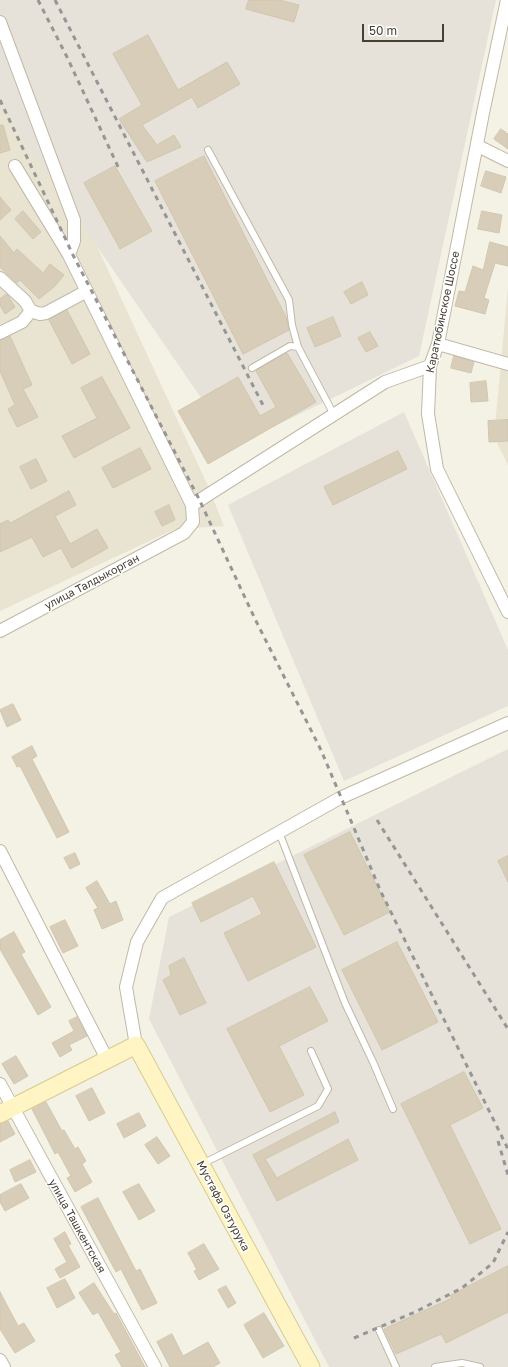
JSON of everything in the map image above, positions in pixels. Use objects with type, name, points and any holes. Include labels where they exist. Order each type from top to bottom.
[{"type":"street","name":"Каратюбинское Шоссе","points":[[507,0],[438,344],[430,366],[428,414],[437,469],[508,612]]},
{"type":"street","points":[[0,22],[74,220],[74,241],[69,255]]},
{"type":"street","points":[[478,146],[508,161]]},
{"type":"street","points":[[15,166],[69,255],[192,505],[333,413],[385,382],[430,366]]},
{"type":"street","points":[[0,278],[25,301],[31,311],[40,314],[46,313],[87,291]]},
{"type":"street","points":[[0,332],[22,322],[31,311]]},
{"type":"street","points":[[438,344],[508,364]]},
{"type":"street","name":"улица Талдыкорган","points":[[0,631],[184,533],[193,522],[192,505]]},
{"type":"street","points":[[6,1111],[136,1045],[126,987],[137,942],[162,898],[340,798],[508,723]]},
{"type":"street","points":[[0,851],[107,1060]]},
{"type":"street","name":"Мустафа Озтурука","points":[[136,1045],[311,1367]]},
{"type":"street","name":"улица Ташкентская","points":[[0,1084],[6,1111],[155,1367]]},
{"type":"street","points":[[0,1360],[4,1367]]},
{"type":"lane","points":[[208,150],[290,300],[292,325],[298,347],[333,413]]},
{"type":"lane","points":[[252,368],[290,346],[298,347]]},
{"type":"lane","points":[[279,832],[345,1003],[394,1109]]},
{"type":"lane","points":[[201,1165],[318,1106],[328,1089],[311,1051]]},
{"type":"lane","points":[[379,1330],[396,1367]]},
{"type":"lane","points":[[435,1367],[462,1363],[480,1367]]},
{"type":"shaded area","points":[[0,0],[496,0],[419,356],[234,446],[0,105]]},
{"type":"shaded area","points":[[0,37],[208,486],[224,526],[175,529],[0,611]]},
{"type":"shaded area","points":[[508,288],[508,465],[494,437]]},
{"type":"shaded area","points":[[404,412],[508,650],[508,706],[344,781],[228,505]]},
{"type":"shaded area","points":[[508,749],[508,1367],[329,1367],[149,1019],[169,917]]},
{"type":"building","points":[[249,0],[279,0],[299,5],[294,22],[246,9]]},
{"type":"building","points":[[148,35],[178,90],[227,62],[240,84],[198,108],[192,97],[142,125],[157,145],[174,135],[181,147],[147,162],[119,119],[142,105],[113,54]]},
{"type":"building","points":[[0,125],[3,125],[10,150],[0,153]]},
{"type":"building","points":[[501,129],[508,134],[508,149],[494,139]]},
{"type":"building","points":[[204,156],[286,317],[289,330],[243,354],[155,181]]},
{"type":"building","points":[[115,166],[152,231],[120,249],[84,183]]},
{"type":"building","points":[[486,171],[506,177],[501,193],[481,186]]},
{"type":"building","points":[[0,197],[11,210],[0,220]]},
{"type":"building","points":[[23,211],[41,232],[33,239],[15,219]]},
{"type":"building","points":[[482,211],[502,215],[499,233],[478,229]]},
{"type":"building","points":[[0,236],[14,253],[17,249],[43,273],[50,264],[64,275],[55,286],[39,299],[20,280],[17,283],[0,267]]},
{"type":"building","points":[[490,242],[508,247],[508,266],[495,263],[484,298],[489,300],[485,314],[455,306],[459,291],[465,292],[473,266],[483,270]]},
{"type":"building","points":[[362,282],[368,295],[351,304],[344,292]]},
{"type":"building","points":[[7,294],[15,307],[5,314],[0,305],[0,299]]},
{"type":"building","points":[[67,310],[90,354],[72,364],[49,320]]},
{"type":"building","points":[[333,317],[341,336],[315,347],[307,328]]},
{"type":"building","points":[[370,332],[378,346],[366,352],[358,338]]},
{"type":"building","points":[[10,336],[32,385],[23,389],[38,417],[17,427],[8,409],[15,405],[0,371],[0,340]]},
{"type":"building","points":[[287,353],[316,402],[208,464],[178,411],[238,377],[260,416],[276,407],[256,371]]},
{"type":"building","points":[[454,356],[474,362],[471,373],[451,368]]},
{"type":"building","points":[[102,377],[130,428],[74,458],[62,436],[97,418],[81,388]]},
{"type":"building","points":[[486,381],[488,401],[471,402],[470,383]]},
{"type":"building","points":[[508,420],[508,441],[489,442],[488,421]]},
{"type":"building","points":[[140,448],[151,469],[113,488],[102,468]]},
{"type":"building","points":[[398,451],[407,469],[333,505],[324,487]]},
{"type":"building","points":[[36,459],[47,481],[31,489],[20,467]]},
{"type":"building","points":[[69,491],[76,505],[55,516],[70,544],[97,529],[108,548],[72,568],[61,548],[43,557],[32,537],[0,552],[0,524],[8,520],[10,523]]},
{"type":"building","points":[[169,505],[175,520],[162,526],[155,512]]},
{"type":"building","points":[[13,704],[21,720],[7,727],[0,710]]},
{"type":"building","points":[[32,746],[37,756],[32,759],[69,832],[57,838],[20,766],[17,767],[12,757]]},
{"type":"building","points":[[350,832],[390,912],[344,935],[304,855]]},
{"type":"building","points":[[75,853],[80,864],[70,869],[64,858]]},
{"type":"building","points":[[508,856],[508,882],[498,861]]},
{"type":"building","points":[[274,862],[316,947],[248,981],[224,933],[262,914],[253,896],[201,922],[192,903]]},
{"type":"building","points":[[97,881],[110,904],[116,901],[123,920],[102,929],[94,910],[98,908],[86,888]]},
{"type":"building","points":[[65,920],[78,946],[63,953],[50,927]]},
{"type":"building","points":[[14,932],[25,952],[21,954],[51,1007],[38,1015],[0,949],[0,940]]},
{"type":"building","points":[[397,942],[438,1022],[382,1050],[342,970]]},
{"type":"building","points":[[184,958],[206,1003],[180,1015],[163,980],[171,975],[169,966]]},
{"type":"building","points":[[310,987],[328,1021],[279,1046],[304,1095],[270,1112],[227,1029]]},
{"type":"building","points":[[77,1017],[87,1036],[69,1045],[72,1050],[60,1057],[52,1043],[74,1031],[69,1021]]},
{"type":"building","points":[[16,1056],[28,1076],[14,1084],[2,1064]]},
{"type":"building","points":[[464,1072],[483,1108],[450,1125],[501,1229],[470,1244],[401,1104]]},
{"type":"building","points":[[92,1088],[105,1113],[89,1121],[76,1096]]},
{"type":"building","points":[[46,1102],[62,1131],[64,1130],[75,1149],[78,1147],[86,1161],[82,1164],[92,1182],[75,1192],[67,1178],[71,1176],[58,1152],[55,1154],[32,1109]]},
{"type":"building","points":[[335,1112],[339,1122],[265,1159],[277,1178],[348,1139],[358,1160],[277,1201],[253,1155]]},
{"type":"building","points":[[139,1113],[146,1126],[124,1138],[117,1124]]},
{"type":"building","points":[[8,1121],[15,1134],[0,1142],[0,1124]]},
{"type":"building","points":[[157,1137],[170,1156],[158,1164],[145,1145]]},
{"type":"building","points":[[30,1160],[36,1172],[15,1182],[10,1170]]},
{"type":"building","points":[[21,1184],[29,1198],[5,1211],[0,1202],[0,1195]]},
{"type":"building","points":[[139,1184],[155,1211],[139,1220],[123,1192]]},
{"type":"building","points":[[98,1198],[136,1271],[140,1269],[157,1303],[142,1310],[121,1269],[116,1272],[81,1207]]},
{"type":"building","points":[[65,1232],[71,1244],[68,1245],[80,1267],[60,1278],[55,1269],[67,1262],[54,1239]]},
{"type":"building","points":[[204,1244],[219,1269],[199,1280],[194,1271],[197,1270],[188,1253]]},
{"type":"building","points":[[508,1266],[508,1312],[446,1343],[441,1334],[396,1354],[384,1329],[452,1298],[450,1296]]},
{"type":"building","points":[[65,1279],[75,1298],[57,1308],[47,1288]]},
{"type":"building","points":[[94,1283],[114,1314],[116,1313],[145,1367],[122,1367],[115,1355],[121,1352],[98,1312],[93,1315],[79,1293]]},
{"type":"building","points":[[226,1286],[236,1303],[228,1308],[218,1290]]},
{"type":"building","points":[[0,1292],[18,1326],[24,1323],[35,1341],[15,1353],[0,1329]]},
{"type":"building","points":[[264,1313],[284,1346],[263,1358],[244,1325]]},
{"type":"building","points":[[172,1334],[183,1356],[208,1342],[220,1363],[213,1367],[170,1367],[157,1342]]},
{"type":"railway","points":[[38,0],[67,57],[120,171]]},
{"type":"railway","points":[[55,0],[265,409]]},
{"type":"railway","points":[[0,100],[73,255],[199,499],[255,619],[321,750],[381,892],[508,1149]]},
{"type":"railway","points":[[377,820],[508,1029]]},
{"type":"railway","points":[[498,1141],[508,1175]]},
{"type":"railway","points":[[354,1338],[415,1312],[462,1288],[493,1263],[508,1232]]}]
